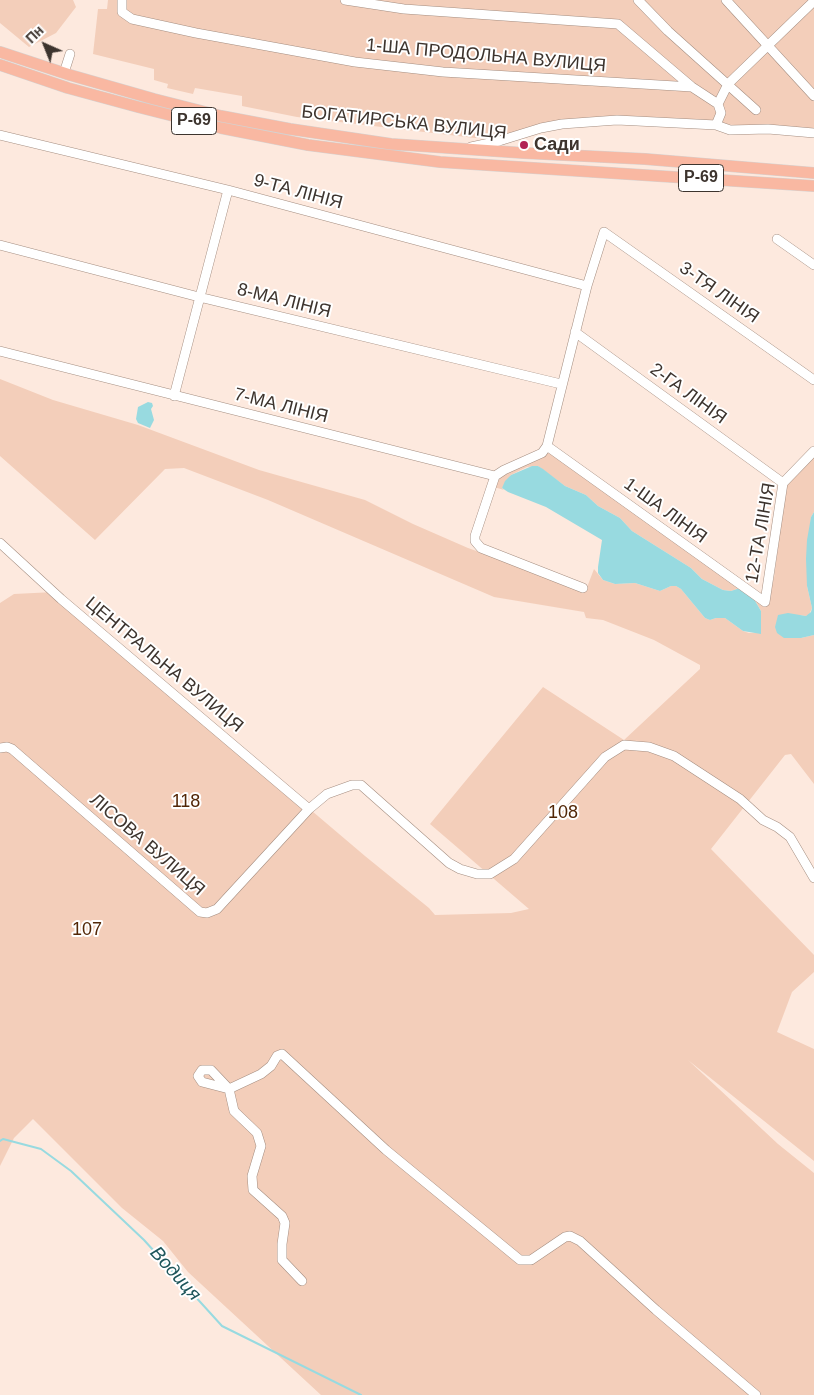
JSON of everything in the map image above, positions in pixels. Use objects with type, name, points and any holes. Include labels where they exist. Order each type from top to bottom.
[{"type":"main road","name":"БОГАТИРСЬКА ВУЛИЦЯ","points":[[0,52],[154,99],[222,116],[290,129],[391,144],[814,173]]},
{"type":"main road","name":"БОГАТИРСЬКА ВУЛИЦЯ","points":[[0,65],[68,88],[138,107],[221,128],[308,145],[440,162],[814,186]]},
{"type":"street","name":"1-ША ПРОДОЛЬНА ВУЛИЦЯ","points":[[122,0],[122,12],[132,19],[196,33],[364,63],[443,72],[692,87]]},
{"type":"street","points":[[345,0],[404,9],[618,24],[692,87],[718,104],[721,113],[716,125]]},
{"type":"street","points":[[638,0],[756,110]]},
{"type":"street","points":[[726,0],[814,96]]},
{"type":"street","points":[[718,104],[728,84],[811,3]]},
{"type":"street","points":[[64,73],[70,54]]},
{"type":"street","points":[[460,149],[499,141],[541,128],[562,124],[617,120],[716,125],[730,130],[768,129],[814,133]]},
{"type":"street","name":"9-ТА ЛІНІЯ","points":[[0,135],[228,190],[587,286]]},
{"type":"street","points":[[174,396],[228,190]]},
{"type":"street","name":"3-ТЯ ЛІНІЯ","points":[[587,286],[604,232],[814,380]]},
{"type":"street","points":[[777,239],[814,265]]},
{"type":"street","name":"8-МА ЛІНІЯ","points":[[0,245],[199,297],[561,384]]},
{"type":"street","points":[[583,588],[482,548],[475,541],[475,536],[495,476],[504,470],[542,454],[546,446],[587,286]]},
{"type":"street","name":"2-ГА ЛІНІЯ","points":[[575,332],[783,483]]},
{"type":"street","name":"7-МА ЛІНІЯ","points":[[0,351],[495,476]]},
{"type":"street","name":"1-ША ЛІНІЯ","points":[[546,446],[765,602]]},
{"type":"street","name":"12-ТА ЛІНІЯ","points":[[765,602],[783,483],[814,451]]},
{"type":"street","name":"ЦЕНТРАЛЬНА ВУЛИЦЯ","points":[[0,544],[61,599],[309,809]]},
{"type":"street","points":[[309,809],[327,794],[346,786],[360,785],[440,856],[460,869],[477,874],[490,874],[514,859],[605,757],[624,745],[650,748],[674,756],[740,799],[763,820],[777,827],[790,838],[814,878]]},
{"type":"street","name":"ЛІСОВА ВУЛИЦЯ","points":[[0,748],[7,747],[12,749],[200,912],[207,913],[217,909],[309,809]]},
{"type":"street","points":[[302,1281],[282,1260],[285,1223],[282,1216],[253,1190],[252,1176],[261,1146],[257,1134],[234,1111],[230,1089],[261,1074],[277,1056],[282,1054],[386,1150],[520,1260],[531,1260],[565,1237],[570,1236],[580,1241],[656,1310],[756,1395]]},
{"type":"green space","points":[[0,0],[73,0],[76,7],[56,33],[29,47],[0,23]]},
{"type":"green space","points":[[108,0],[814,0],[814,130],[609,117],[498,137],[475,138],[297,117],[242,106],[242,96],[195,88],[193,94],[167,88],[168,84],[154,80],[154,69],[93,54],[98,9],[107,9]]},
{"type":"green space","points":[[0,379],[53,400],[138,425],[259,470],[365,500],[468,548],[586,590],[594,569],[603,580],[615,584],[635,583],[660,591],[676,586],[681,589],[705,618],[710,620],[725,618],[749,633],[761,633],[761,611],[754,599],[767,603],[774,578],[786,485],[814,455],[814,512],[811,517],[807,586],[812,608],[809,615],[799,615],[784,638],[801,638],[814,635],[814,784],[791,754],[785,755],[711,849],[814,955],[814,972],[792,992],[777,1032],[814,1049],[814,1161],[688,1060],[778,1144],[814,1173],[814,1395],[321,1395],[188,1272],[163,1241],[122,1208],[33,1119],[14,1138],[0,1166],[0,603],[14,594],[54,592],[435,915],[511,913],[529,909],[430,824],[543,687],[624,740],[700,669],[700,665],[654,640],[603,620],[586,618],[584,612],[494,597],[268,500],[184,468],[165,469],[95,540],[0,456]]},
{"type":"green space","points":[[549,453],[554,454],[740,588],[731,591],[723,590],[702,579],[691,568],[632,531],[620,518],[598,506],[586,495],[565,486],[538,466],[527,467],[511,475],[502,488],[504,490],[494,487],[498,479],[512,468]]},
{"type":"water","points":[[148,402],[152,403],[153,406],[151,409],[154,420],[150,428],[138,423],[136,419],[138,407]]},
{"type":"water","points":[[532,466],[538,466],[565,486],[586,495],[598,506],[620,518],[632,531],[691,568],[702,579],[723,590],[731,591],[740,588],[754,599],[761,611],[761,634],[743,631],[725,618],[710,620],[705,618],[681,589],[676,586],[660,591],[635,583],[615,584],[603,580],[598,573],[602,540],[546,507],[502,488],[505,481],[511,475]]},
{"type":"water","points":[[814,512],[814,635],[801,638],[784,638],[777,633],[775,627],[778,615],[788,613],[806,616],[811,612],[812,608],[807,586],[806,559],[807,540],[811,517]]},
{"type":"waterway","name":"Водиця","points":[[0,1141],[3,1139],[41,1149],[71,1171],[144,1240],[222,1326],[361,1395]]},
{"type":"place","name":"Сади","points":[[524,145]]},
{"type":"park label","name":"118","points":[[186,802]]},
{"type":"park label","name":"108","points":[[563,813]]},
{"type":"park label","name":"107","points":[[87,930]]}]
